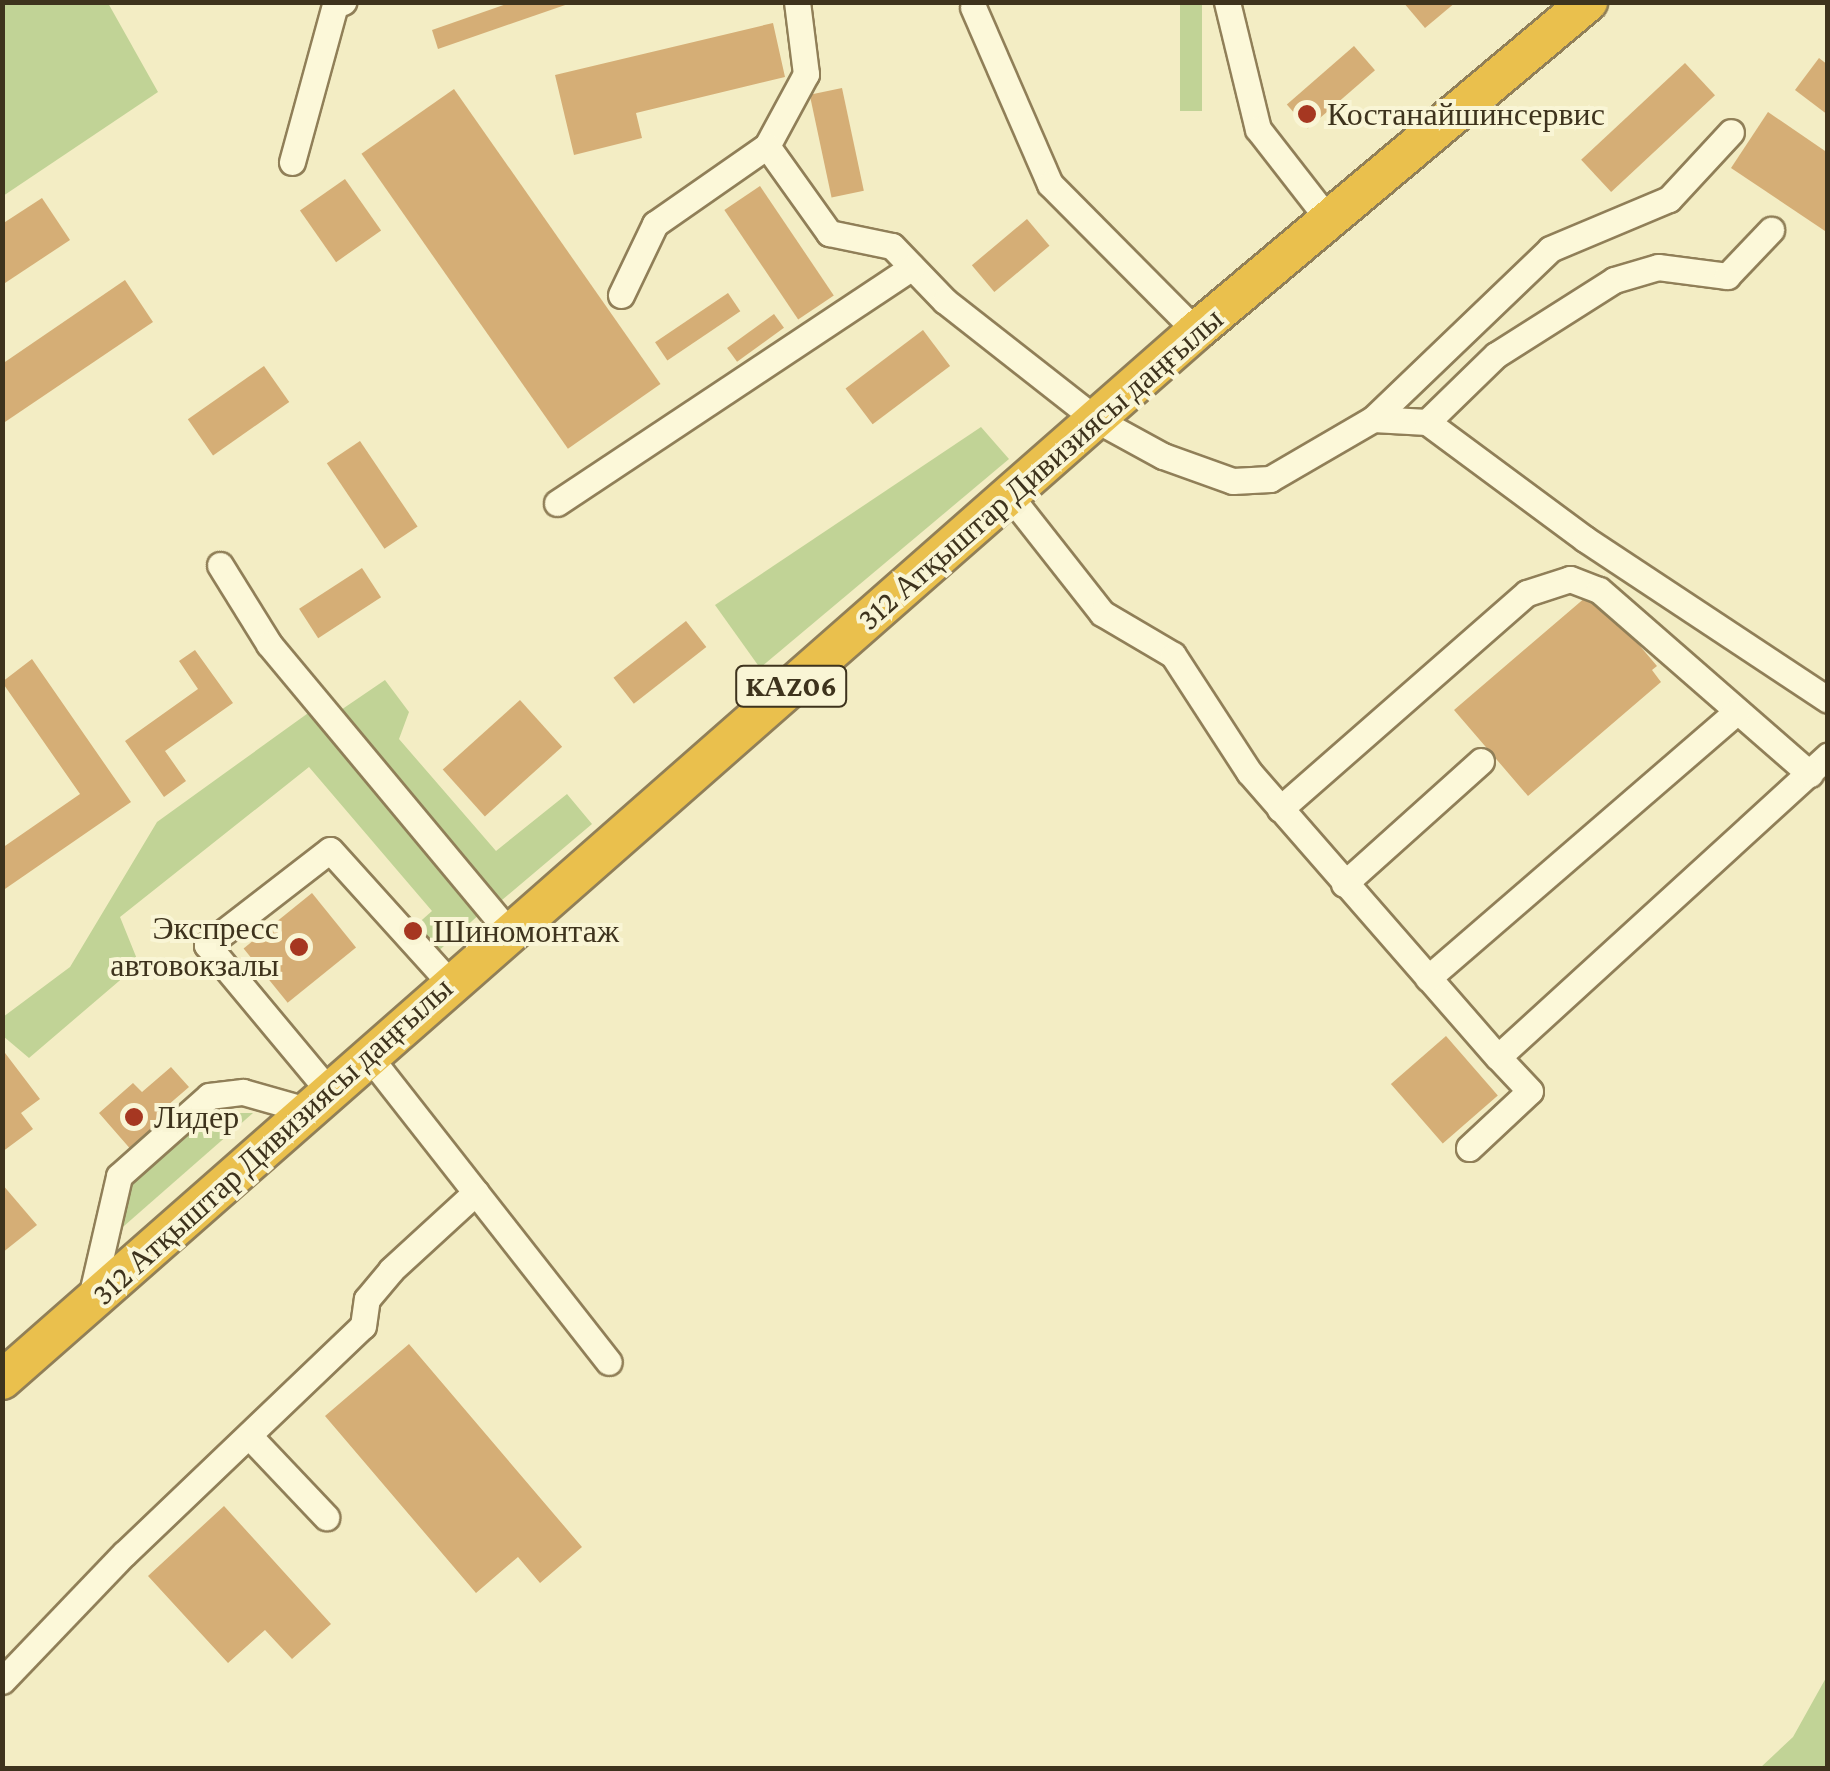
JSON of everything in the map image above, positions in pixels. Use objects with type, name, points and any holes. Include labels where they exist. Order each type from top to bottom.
[{"type":"highway","name":"312 Атқыштар Дивизиясы даңғылы","points":[[2,1380],[1196,331],[1588,2]]},
{"type":"lane","points":[[292,162],[334,5],[343,2]]},
{"type":"lane","points":[[620,295],[656,224],[767,146],[806,74],[796,2]]},
{"type":"lane","points":[[1227,2],[1258,130],[1328,219]]},
{"type":"lane","points":[[974,6],[1050,184],[1196,331]]},
{"type":"lane","points":[[767,146],[829,233],[892,246],[1096,420],[1163,456],[1233,481],[1270,479],[1373,419],[1550,250],[1669,199],[1731,132]]},
{"type":"lane","points":[[1427,422],[1496,356],[1614,280],[1658,267],[1727,276],[1770,230]]},
{"type":"lane","points":[[556,503],[912,267]]},
{"type":"lane","points":[[1373,419],[1427,422],[1585,538],[1828,700]]},
{"type":"lane","points":[[1010,496],[1102,612],[1172,655],[1280,808],[1530,1091],[1469,1148]]},
{"type":"lane","points":[[220,564],[269,644],[508,932]]},
{"type":"lane","points":[[1280,808],[1527,593],[1554,580],[1584,582],[1599,590],[1737,711],[1818,765],[1498,1057]]},
{"type":"lane","points":[[1428,978],[1737,711]]},
{"type":"lane","points":[[1344,884],[1482,762]]},
{"type":"lane","points":[[317,1100],[207,945],[330,850],[450,983]]},
{"type":"lane","points":[[368,1055],[610,1362]]},
{"type":"lane","points":[[90,1302],[119,1176],[209,1096],[243,1092],[317,1100]]},
{"type":"lane","points":[[2,1681],[124,1554],[252,1439],[363,1326],[367,1299],[391,1270],[476,1192]]},
{"type":"lane","points":[[252,1439],[326,1517]]},
{"type":"green space","points":[[3,2],[108,3],[158,92],[3,196]]},
{"type":"green space","points":[[1180,3],[1202,3],[1202,111],[1180,111]]},
{"type":"green space","points":[[981,427],[1009,459],[760,668],[715,605]]},
{"type":"green space","points":[[385,680],[409,712],[399,739],[496,851],[567,794],[592,824],[496,905],[338,712]]},
{"type":"green space","points":[[311,711],[481,913],[435,954],[414,927],[432,911],[309,767],[120,917],[139,964],[29,1058],[3,1036],[3,1017],[70,967],[157,822]]},
{"type":"green space","points":[[210,1113],[253,1113],[116,1233],[125,1190]]},
{"type":"green space","points":[[1827,1676],[1827,1768],[1760,1768],[1793,1737]]},
{"type":"building","points":[[512,2],[571,3],[438,49],[432,30]]},
{"type":"building","points":[[1403,2],[1456,2],[1425,28]]},
{"type":"building","points":[[773,23],[785,77],[636,113],[642,138],[574,155],[555,75]]},
{"type":"building","points":[[1354,46],[1375,70],[1308,129],[1287,104]]},
{"type":"building","points":[[1819,58],[1828,65],[1828,115],[1795,90]]},
{"type":"building","points":[[1685,63],[1715,95],[1611,192],[1581,160]]},
{"type":"building","points":[[842,88],[864,191],[832,198],[810,95]]},
{"type":"building","points":[[454,89],[660,384],[568,449],[361,154]]},
{"type":"building","points":[[1768,112],[1828,153],[1828,233],[1731,168]]},
{"type":"building","points":[[345,179],[381,231],[336,262],[300,211]]},
{"type":"building","points":[[760,186],[834,295],[798,319],[724,210]]},
{"type":"building","points":[[42,198],[70,240],[2,285],[2,224]]},
{"type":"building","points":[[1027,219],[1049,246],[994,292],[972,265]]},
{"type":"building","points":[[125,280],[153,322],[2,424],[2,364]]},
{"type":"building","points":[[728,293],[740,311],[667,360],[655,342]]},
{"type":"building","points":[[774,314],[784,328],[737,362],[727,348]]},
{"type":"building","points":[[923,330],[950,366],[873,424],[846,388]]},
{"type":"building","points":[[264,366],[289,402],[213,455],[188,419]]},
{"type":"building","points":[[360,441],[418,526],[384,549],[327,463]]},
{"type":"building","points":[[362,568],[381,597],[318,638],[299,609]]},
{"type":"building","points":[[1593,591],[1657,666],[1652,670],[1661,682],[1528,796],[1454,710]]},
{"type":"building","points":[[686,621],[706,647],[634,704],[614,678]]},
{"type":"building","points":[[195,650],[233,703],[165,751],[186,781],[164,797],[125,741],[198,689],[179,661]]},
{"type":"building","points":[[32,659],[131,802],[2,891],[2,848],[80,794],[2,682]]},
{"type":"building","points":[[520,700],[562,747],[485,816],[443,770]]},
{"type":"building","name":"Экспресс автовокзалы","points":[[312,893],[356,947],[288,1003],[244,948]]},
{"type":"building","points":[[1446,1036],[1498,1096],[1443,1144],[1391,1084]]},
{"type":"building","points":[[2,1049],[40,1099],[21,1113],[33,1129],[2,1152]]},
{"type":"building","points":[[171,1067],[189,1087],[160,1112],[168,1121],[133,1152],[99,1113],[133,1083],[142,1092]]},
{"type":"building","points":[[2,1184],[37,1225],[2,1253]]},
{"type":"building","points":[[409,1344],[582,1547],[540,1583],[518,1557],[476,1593],[325,1416]]},
{"type":"building","points":[[224,1506],[331,1624],[292,1659],[265,1630],[228,1663],[148,1576]]},
{"type":"place","name":"Костанайшинсервис","points":[[1307,114]]},
{"type":"place","name":"Шиномонтаж","points":[[413,931]]},
{"type":"place","name":"Экспресс автовокзалы","points":[[299,947]]},
{"type":"place","name":"Лидер","points":[[134,1117]]}]
